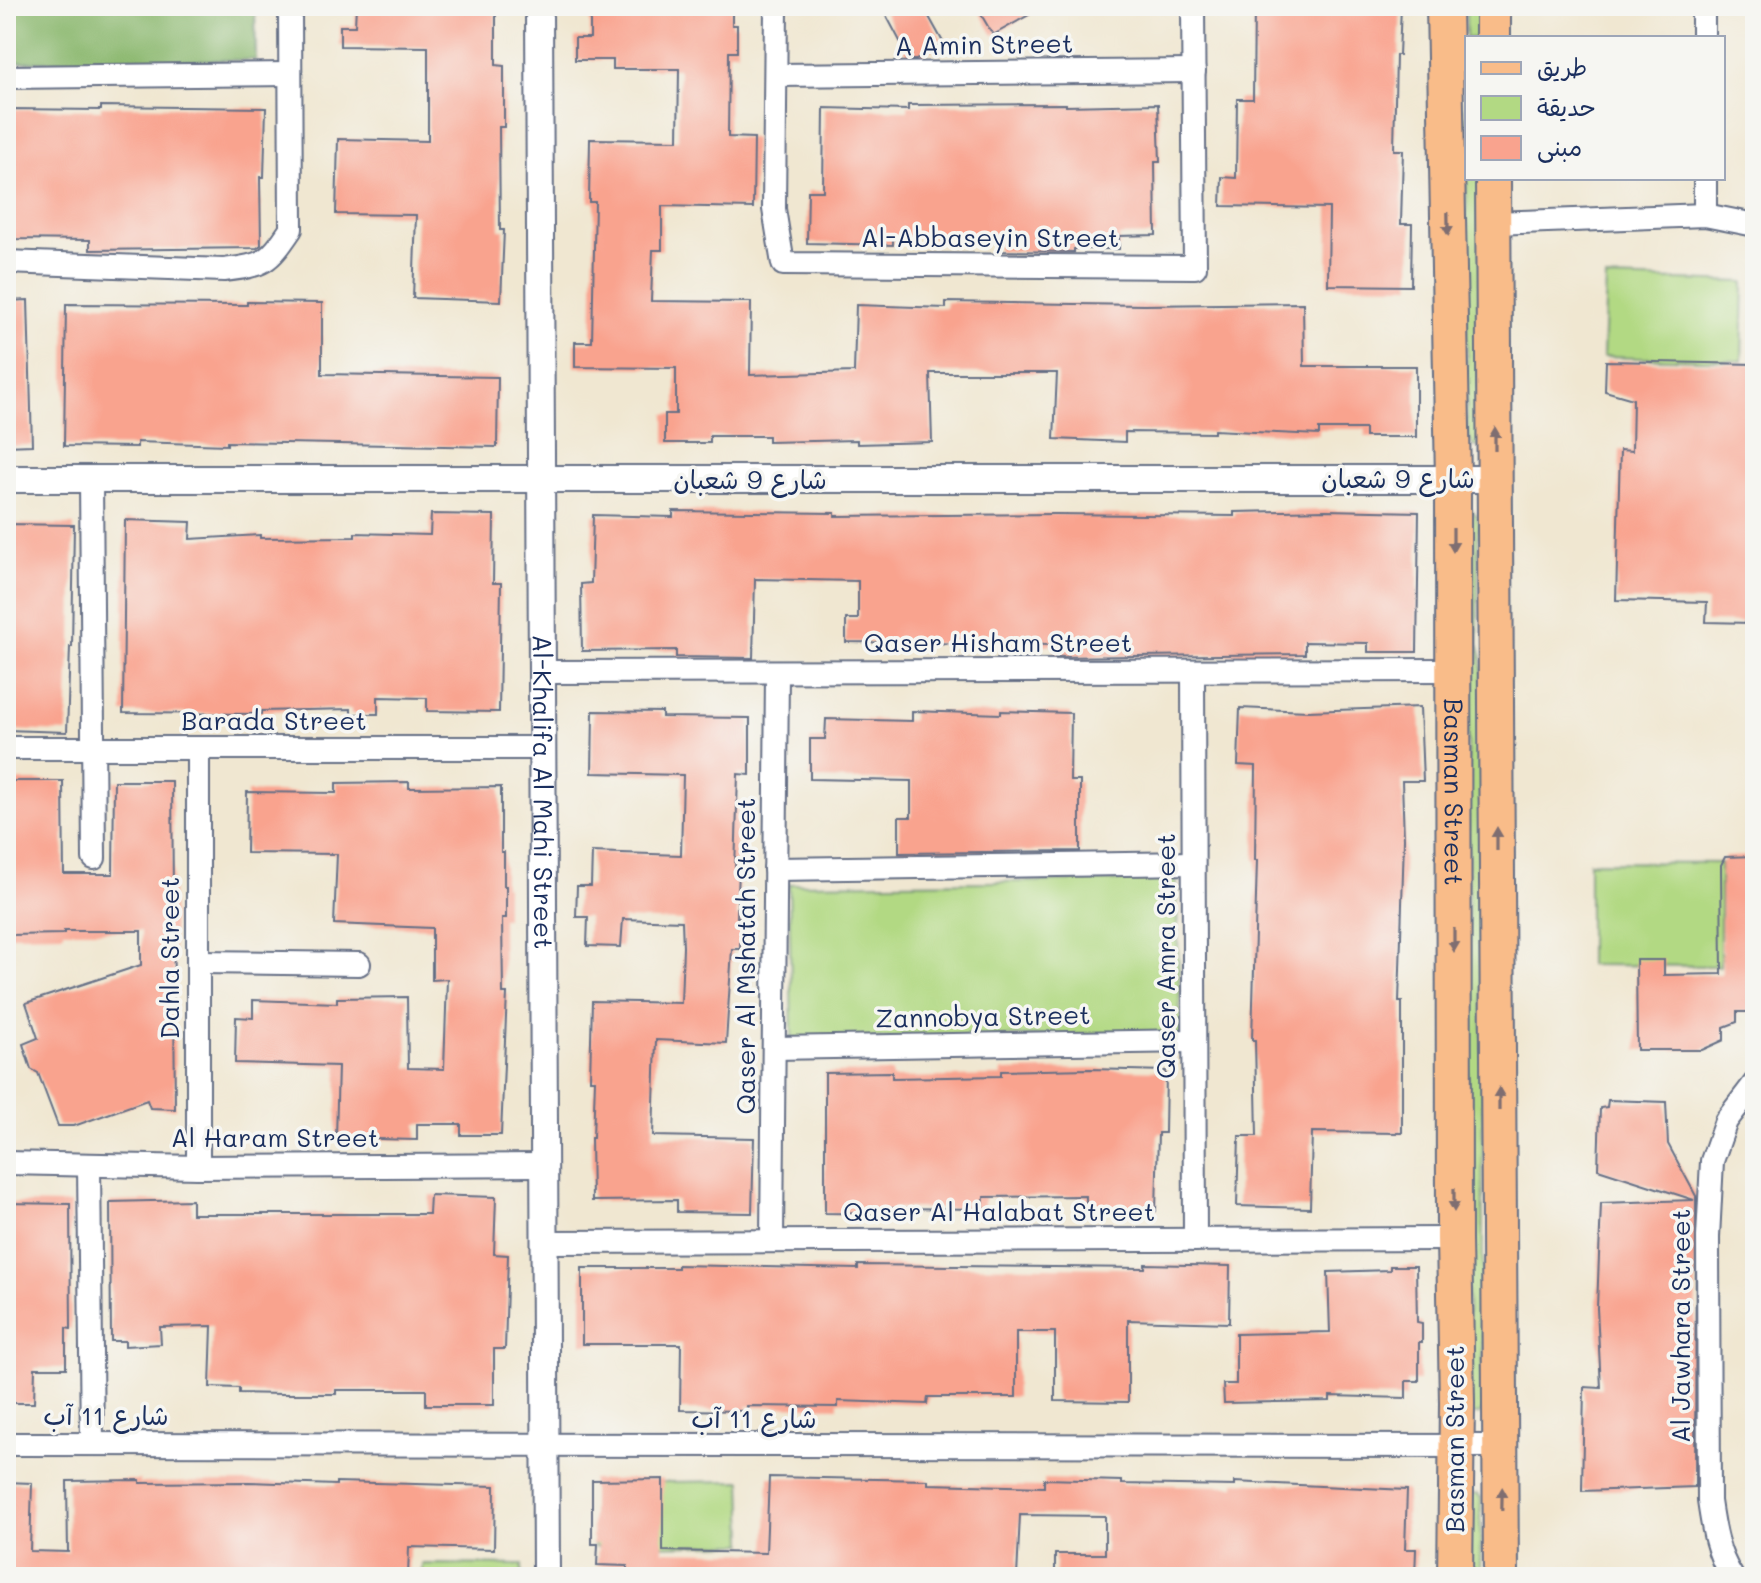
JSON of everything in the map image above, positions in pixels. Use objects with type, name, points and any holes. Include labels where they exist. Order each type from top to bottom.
[{"type":"main road","name":"Basman Street","points":[[1444,6],[1453,480],[1455,1577]]},
{"type":"main road","points":[[1493,6],[1493,36]]},
{"type":"main road","name":"Basman Street","points":[[1493,180],[1501,1577]]},
{"type":"street","points":[[6,262],[224,270],[251,266],[273,256],[291,229],[290,6]]},
{"type":"street","name":"Al-Khalifa Al Mahi Street","points":[[539,6],[546,1577]]},
{"type":"street","name":"Al-Abbaseyin Street","points":[[776,6],[774,209],[783,264],[1195,267],[1193,6]]},
{"type":"street","points":[[1703,6],[1703,36]]},
{"type":"street","name":"A Amin Street","points":[[776,75],[1194,71]]},
{"type":"street","points":[[6,77],[290,74]]},
{"type":"street","points":[[1705,180],[1705,215]]},
{"type":"street","points":[[1493,223],[1705,215],[1755,225]]},
{"type":"street","name":"شارع 9 شعبان","points":[[6,479],[1495,479]]},
{"type":"street","points":[[91,479],[94,858]]},
{"type":"street","name":"Qaser Hisham Street","points":[[542,672],[1453,670]]},
{"type":"street","name":"Qaser Amra Street","points":[[1193,671],[1195,1240]]},
{"type":"street","name":"Qaser Al Mshatah Street","points":[[772,1241],[777,672]]},
{"type":"street","name":"Barada Street","points":[[6,748],[542,748]]},
{"type":"street","name":"Dahla Street","points":[[198,749],[198,1167]]},
{"type":"street","points":[[775,869],[1193,863]]},
{"type":"street","points":[[198,962],[359,964]]},
{"type":"street","name":"Zannobya Street","points":[[774,1048],[1194,1041]]},
{"type":"street","name":"Al Jawhara Street","points":[[1732,1577],[1722,1561],[1713,1533],[1709,1501],[1708,1237],[1712,1161],[1726,1121],[1755,1083]]},
{"type":"street","name":"Al Haram Street","points":[[6,1163],[198,1167],[544,1165]]},
{"type":"street","points":[[89,1165],[92,1444]]},
{"type":"street","name":"Qaser Al Halabat Street","points":[[544,1242],[1454,1239]]},
{"type":"street","name":"شارع 11 آب","points":[[6,1444],[1502,1446]]},
{"type":"green space","points":[[6,6],[255,6],[256,60],[6,62]]},
{"type":"green space","points":[[1466,6],[1480,6],[1480,36],[1466,36]]},
{"type":"green space","points":[[1466,180],[1481,180],[1478,447],[1473,446],[1468,434]]},
{"type":"green space","points":[[1606,278],[1744,282],[1742,361],[1603,357]]},
{"type":"green space","points":[[1472,510],[1478,523],[1478,644],[1482,658],[1483,1408],[1480,1414],[1472,1415],[1468,1409],[1468,512]]},
{"type":"green space","points":[[1589,862],[1720,863],[1720,966],[1589,965]]},
{"type":"green space","points":[[1176,880],[1181,1034],[792,1040],[789,884]]},
{"type":"green space","points":[[742,1481],[744,1544],[594,1547],[593,1483]]},
{"type":"green space","points":[[1477,1494],[1481,1498],[1480,1577],[1469,1577],[1470,1495]]},
{"type":"green space","points":[[422,1564],[522,1565],[522,1577],[422,1577]]},
{"type":"building","points":[[356,6],[496,6],[496,65],[504,66],[504,127],[499,127],[500,230],[504,230],[501,301],[413,298],[416,215],[336,214],[338,139],[428,141],[428,47],[340,46],[340,26],[355,26]]},
{"type":"building","points":[[590,6],[732,6],[732,25],[737,25],[737,52],[729,52],[728,137],[754,138],[753,208],[662,206],[662,250],[653,250],[651,301],[751,302],[750,375],[854,372],[856,305],[946,308],[946,302],[1144,305],[1303,303],[1304,366],[1416,366],[1416,437],[1365,437],[1365,429],[1319,429],[1319,435],[1214,430],[1214,433],[1125,432],[1125,442],[1054,439],[1057,373],[930,373],[932,442],[768,442],[768,436],[710,436],[710,443],[665,443],[665,414],[676,414],[676,368],[575,367],[575,342],[592,342],[595,202],[589,202],[590,139],[678,140],[679,69],[613,69],[613,60],[575,60],[575,38],[590,38]]},
{"type":"building","points":[[899,6],[923,6],[943,42],[916,60],[910,60],[885,13]]},
{"type":"building","points":[[976,6],[1045,6],[993,35]]},
{"type":"building","points":[[1254,6],[1401,6],[1399,55],[1396,55],[1394,150],[1403,150],[1401,224],[1412,224],[1411,286],[1328,285],[1329,208],[1221,206],[1222,177],[1236,178],[1237,99],[1253,99]]},
{"type":"building","points":[[1158,104],[1160,162],[1155,162],[1156,235],[1119,236],[1119,249],[1074,249],[1074,252],[998,251],[998,237],[893,237],[893,245],[807,243],[808,191],[823,191],[824,108],[908,110],[908,105]]},
{"type":"building","points":[[101,106],[266,108],[264,177],[260,177],[261,245],[257,248],[90,250],[90,240],[11,239],[11,109],[101,110]]},
{"type":"building","points":[[28,300],[32,445],[6,446],[6,301]]},
{"type":"building","points":[[247,302],[322,303],[322,374],[498,377],[497,447],[227,442],[227,445],[137,442],[137,447],[64,446],[66,304],[247,305]]},
{"type":"building","points":[[1606,361],[1755,364],[1755,612],[1751,623],[1706,622],[1707,602],[1616,600],[1620,450],[1632,451],[1633,399],[1605,391]]},
{"type":"building","points":[[673,511],[835,513],[835,516],[1234,516],[1234,512],[1419,512],[1417,652],[1368,652],[1368,643],[1305,642],[1305,654],[1055,657],[1055,645],[846,642],[846,619],[858,619],[858,581],[755,579],[753,658],[676,657],[676,650],[582,651],[581,584],[591,583],[593,515],[673,517]]},
{"type":"building","points":[[431,514],[494,515],[493,583],[501,583],[499,712],[427,711],[427,698],[378,697],[378,714],[351,714],[351,709],[261,711],[261,714],[123,713],[125,520],[191,522],[190,539],[260,535],[260,538],[355,537],[355,533],[430,535]]},
{"type":"building","points":[[6,524],[74,525],[67,732],[6,730]]},
{"type":"building","points":[[1420,707],[1423,781],[1402,781],[1404,839],[1399,1002],[1402,1002],[1402,1133],[1312,1132],[1310,1208],[1237,1206],[1239,1136],[1257,1136],[1255,1040],[1252,1040],[1256,766],[1238,765],[1240,708],[1308,711]]},
{"type":"building","points":[[593,711],[662,712],[662,717],[750,718],[750,775],[738,774],[735,871],[739,871],[737,917],[741,917],[740,949],[732,949],[726,1043],[656,1040],[653,1136],[754,1138],[752,1213],[677,1212],[677,1200],[592,1201],[591,1138],[595,1080],[590,1080],[592,1001],[681,1003],[683,947],[682,921],[623,919],[621,947],[587,946],[588,917],[576,917],[577,886],[591,886],[592,852],[681,855],[683,775],[592,773]]},
{"type":"building","points":[[912,711],[1071,713],[1070,781],[1080,781],[1080,851],[899,853],[899,817],[911,817],[911,781],[810,779],[810,739],[825,739],[826,719],[912,721]]},
{"type":"building","points":[[9,781],[63,781],[64,874],[113,874],[114,781],[172,781],[175,1109],[150,1108],[147,1100],[74,1126],[58,1126],[38,1073],[31,1069],[23,1044],[38,1038],[26,1003],[141,965],[141,931],[10,935]]},
{"type":"building","points":[[409,782],[409,788],[501,787],[501,852],[504,852],[506,886],[506,918],[502,918],[503,993],[507,993],[501,1135],[461,1135],[461,1124],[417,1124],[417,1140],[336,1138],[338,1066],[235,1063],[236,1017],[253,1018],[253,1000],[337,1003],[337,998],[407,997],[408,1068],[444,1069],[447,979],[432,980],[432,928],[334,924],[337,854],[246,853],[247,792],[336,793],[336,783]]},
{"type":"building","points":[[1755,856],[1755,1012],[1737,1012],[1737,1022],[1724,1027],[1724,1040],[1702,1050],[1637,1050],[1636,960],[1664,960],[1664,975],[1722,974],[1721,865],[1725,857]]},
{"type":"building","points":[[1001,1071],[1166,1071],[1165,1133],[1158,1133],[1156,1211],[1086,1209],[1086,1196],[984,1197],[983,1209],[892,1208],[892,1214],[825,1213],[825,1073],[892,1072],[892,1078],[1001,1076]]},
{"type":"building","points":[[1608,1100],[1666,1102],[1668,1144],[1696,1196],[1695,1487],[1582,1491],[1584,1387],[1601,1388],[1597,1308],[1601,1203],[1694,1200],[1598,1169],[1600,1108],[1607,1107]]},
{"type":"building","points":[[430,1195],[496,1197],[494,1254],[508,1255],[505,1349],[494,1349],[494,1405],[426,1405],[426,1390],[336,1390],[336,1394],[283,1394],[239,1393],[239,1388],[210,1387],[212,1326],[160,1327],[161,1344],[125,1346],[125,1341],[111,1341],[110,1202],[192,1200],[192,1214],[429,1214]]},
{"type":"building","points":[[6,1203],[70,1204],[71,1329],[66,1328],[66,1368],[35,1368],[34,1403],[6,1403]]},
{"type":"building","points":[[1145,1264],[1230,1266],[1229,1323],[1128,1320],[1128,1402],[1055,1401],[1055,1332],[1016,1332],[1016,1397],[928,1397],[927,1404],[838,1401],[838,1407],[747,1406],[747,1411],[680,1410],[681,1344],[582,1344],[582,1268],[678,1268],[678,1265],[858,1269],[858,1265],[1145,1268]]},
{"type":"building","points":[[1390,1266],[1416,1266],[1417,1322],[1422,1323],[1422,1342],[1419,1342],[1419,1381],[1406,1381],[1406,1398],[1330,1396],[1330,1401],[1224,1403],[1223,1384],[1236,1384],[1236,1334],[1330,1332],[1328,1272],[1390,1270]]},
{"type":"building","points":[[769,1477],[928,1480],[928,1484],[1044,1487],[1044,1479],[1235,1486],[1235,1482],[1407,1490],[1405,1549],[1416,1549],[1415,1577],[1055,1577],[1055,1554],[1105,1554],[1105,1516],[1020,1515],[1017,1577],[627,1577],[627,1566],[597,1565],[598,1544],[592,1544],[592,1480],[663,1479],[663,1551],[766,1553]]},
{"type":"building","points":[[140,1480],[140,1483],[336,1485],[336,1482],[495,1486],[494,1549],[409,1547],[408,1577],[6,1577],[6,1482],[32,1483],[30,1551],[68,1552],[67,1481]]}]
